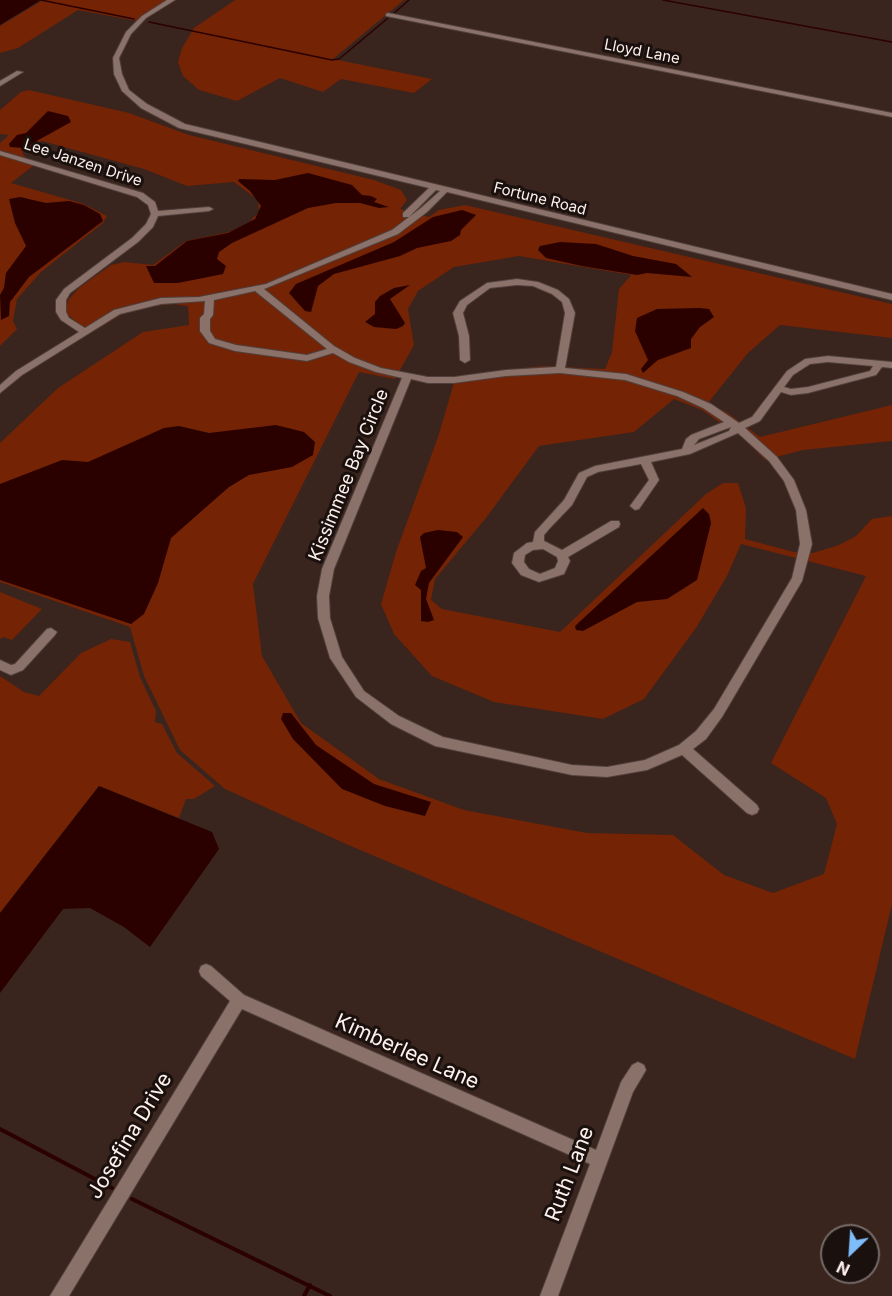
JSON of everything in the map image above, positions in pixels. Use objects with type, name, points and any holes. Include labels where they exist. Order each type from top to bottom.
[{"type":"street","name":"Fortune Road","points":[[172,0],[144,17],[128,33],[116,58],[118,74],[126,91],[144,106],[182,126],[892,297]]},
{"type":"street","name":"Lloyd Lane","points":[[388,15],[892,115]]},
{"type":"street","points":[[0,84],[19,72]]},
{"type":"street","name":"Lee Janzen Drive","points":[[0,153],[140,195],[152,204],[155,214]]},
{"type":"street","points":[[420,208],[434,187]]},
{"type":"street","points":[[0,390],[19,373],[117,312],[141,304],[199,300],[268,286],[343,251],[395,232],[420,208],[445,190]]},
{"type":"street","points":[[85,332],[66,320],[61,312],[61,300],[81,279],[135,240],[150,225],[155,214],[209,209]]},
{"type":"street","points":[[465,360],[464,336],[458,313],[463,303],[487,286],[517,282],[535,284],[555,292],[566,301],[570,313],[560,370]]},
{"type":"street","name":"Kissimmee Bay Circle","points":[[259,287],[330,347],[379,370],[407,377],[454,380],[517,372],[560,370],[617,376],[652,384],[707,406],[735,424],[772,459],[789,480],[801,510],[806,544],[798,578],[718,713],[701,735],[684,749],[647,765],[607,772],[572,770],[440,742],[394,720],[360,694],[336,658],[324,618],[323,596],[328,568],[407,377]]},
{"type":"street","points":[[210,298],[208,315],[205,318],[205,331],[212,341],[235,348],[317,357],[330,347]]},
{"type":"street","points":[[199,300],[199,314],[205,318]]},
{"type":"street","points":[[538,545],[539,535],[568,502],[583,475],[595,469],[686,452],[733,434],[735,424],[756,419],[790,373],[808,361],[828,359],[892,365]]},
{"type":"street","points":[[779,389],[791,392],[808,390],[873,373],[879,364]]},
{"type":"street","points":[[635,506],[654,480],[645,460]]},
{"type":"street","points":[[562,555],[615,524]]},
{"type":"street","points":[[538,545],[552,547],[562,555],[564,566],[555,575],[531,576],[520,568],[518,558],[525,549],[538,545]]},
{"type":"street","points":[[0,665],[11,670],[19,667],[51,632]]},
{"type":"street","points":[[684,749],[752,809]]},
{"type":"street","name":"Kimberlee Lane","points":[[206,971],[239,1000],[599,1160]]},
{"type":"street","name":"Josefina Drive","points":[[59,1296],[239,1000]]},
{"type":"street","name":"Ruth Lane","points":[[549,1296],[627,1088],[639,1071]]},
{"type":"shaded area","points":[[0,0],[41,0],[0,25]]},
{"type":"shaded area","points":[[43,0],[168,0],[137,21],[78,10],[18,48],[0,53],[0,26]]},
{"type":"shaded area","points":[[235,0],[404,0],[333,59],[432,79],[414,93],[341,79],[323,92],[280,78],[237,101],[199,90],[183,76],[178,62],[182,48],[194,28]]},
{"type":"shaded area","points":[[29,90],[129,113],[189,135],[374,180],[401,190],[407,200],[400,209],[429,217],[439,210],[465,205],[892,304],[892,338],[780,325],[748,353],[708,403],[728,413],[760,437],[892,405],[892,441],[803,450],[765,460],[744,439],[702,410],[674,399],[634,432],[539,446],[486,518],[435,579],[431,600],[442,609],[560,632],[706,494],[723,483],[738,483],[746,508],[745,539],[794,552],[813,553],[839,545],[856,536],[872,519],[892,516],[892,904],[855,1059],[346,844],[225,789],[180,750],[144,676],[130,627],[0,582],[0,443],[58,388],[143,332],[189,325],[188,306],[173,304],[146,307],[121,315],[94,331],[79,324],[66,313],[68,300],[80,287],[111,265],[124,262],[153,265],[186,241],[229,232],[248,223],[259,212],[258,200],[234,182],[187,186],[144,169],[42,141],[22,153],[33,166],[11,183],[84,204],[107,216],[103,223],[41,272],[17,299],[13,321],[17,329],[0,346],[0,143],[9,135],[0,134],[0,110],[21,92]],"holes":[[[519,256],[631,275],[619,289],[612,352],[605,369],[542,366],[456,376],[438,437],[396,552],[381,604],[394,634],[432,676],[494,702],[603,719],[644,699],[696,628],[727,576],[741,544],[866,576],[771,763],[826,798],[837,824],[824,874],[773,893],[724,875],[673,835],[587,833],[464,810],[379,779],[301,723],[262,656],[253,584],[359,372],[395,379],[414,345],[408,309],[418,291],[454,267]]]},
{"type":"shaded area","points":[[48,111],[68,116],[71,122],[24,148],[10,147],[9,144],[17,135],[26,133]]},
{"type":"shaded area","points":[[308,173],[352,185],[362,195],[371,196],[377,199],[374,202],[389,207],[379,208],[360,203],[336,203],[308,208],[232,243],[219,252],[217,259],[226,266],[223,274],[178,283],[154,283],[146,266],[155,266],[187,241],[228,233],[255,219],[261,206],[250,191],[238,181],[239,179],[275,180]]},
{"type":"shaded area","points":[[20,197],[46,203],[69,201],[84,205],[100,214],[103,221],[29,277],[10,302],[9,316],[1,320],[0,295],[4,288],[6,273],[26,246],[15,223],[9,199]]},
{"type":"shaded area","points":[[462,210],[476,215],[461,230],[460,235],[451,241],[417,248],[400,256],[334,274],[318,286],[311,312],[305,311],[289,293],[296,284],[394,242],[433,217]]},
{"type":"shaded area","points":[[560,242],[596,244],[633,256],[676,264],[692,277],[647,273],[637,275],[582,266],[546,258],[538,250],[540,246]]},
{"type":"shaded area","points":[[410,285],[390,299],[405,323],[403,326],[396,329],[374,327],[365,322],[375,314],[375,302],[380,296],[394,288]]},
{"type":"shaded area","points":[[657,309],[709,309],[714,317],[700,327],[691,339],[691,348],[658,360],[643,373],[641,369],[648,360],[635,331],[637,318]]},
{"type":"shaded area","points":[[276,425],[304,432],[315,442],[313,455],[292,467],[249,475],[229,487],[171,538],[158,583],[144,614],[131,624],[0,580],[0,484],[62,460],[88,462],[164,428],[179,426],[209,433]]},
{"type":"shaded area","points":[[703,508],[709,514],[711,523],[697,580],[667,599],[637,602],[583,631],[576,630],[575,626]]},
{"type":"shaded area","points":[[438,530],[457,532],[463,537],[429,583],[426,599],[434,620],[421,621],[421,590],[415,585],[421,571],[426,568],[420,537],[424,533]]},
{"type":"shaded area","points":[[0,592],[42,609],[12,640],[3,637],[0,639]]},
{"type":"shaded area","points":[[111,639],[130,642],[140,677],[156,711],[155,722],[162,724],[177,753],[215,786],[194,799],[186,799],[179,818],[99,786],[0,913],[0,676],[24,692],[39,696],[81,653]]},
{"type":"shaded area","points":[[283,713],[291,713],[316,745],[374,784],[431,802],[425,816],[385,806],[342,789],[293,739],[281,719]]},
{"type":"shaded area","points":[[99,786],[212,832],[219,849],[150,947],[124,927],[90,908],[63,909],[0,993],[0,913]]},
{"type":"waterway","points":[[41,0],[134,19]]},
{"type":"waterway","points":[[393,14],[409,0]]},
{"type":"waterway","points":[[663,0],[892,42]]},
{"type":"waterway","points":[[149,22],[332,60],[339,59],[388,18]]},
{"type":"waterway","points":[[0,1129],[112,1188]]},
{"type":"waterway","points":[[132,1199],[309,1286]]},
{"type":"waterway","points":[[304,1296],[309,1286]]},
{"type":"waterway","points":[[309,1286],[330,1296]]}]
